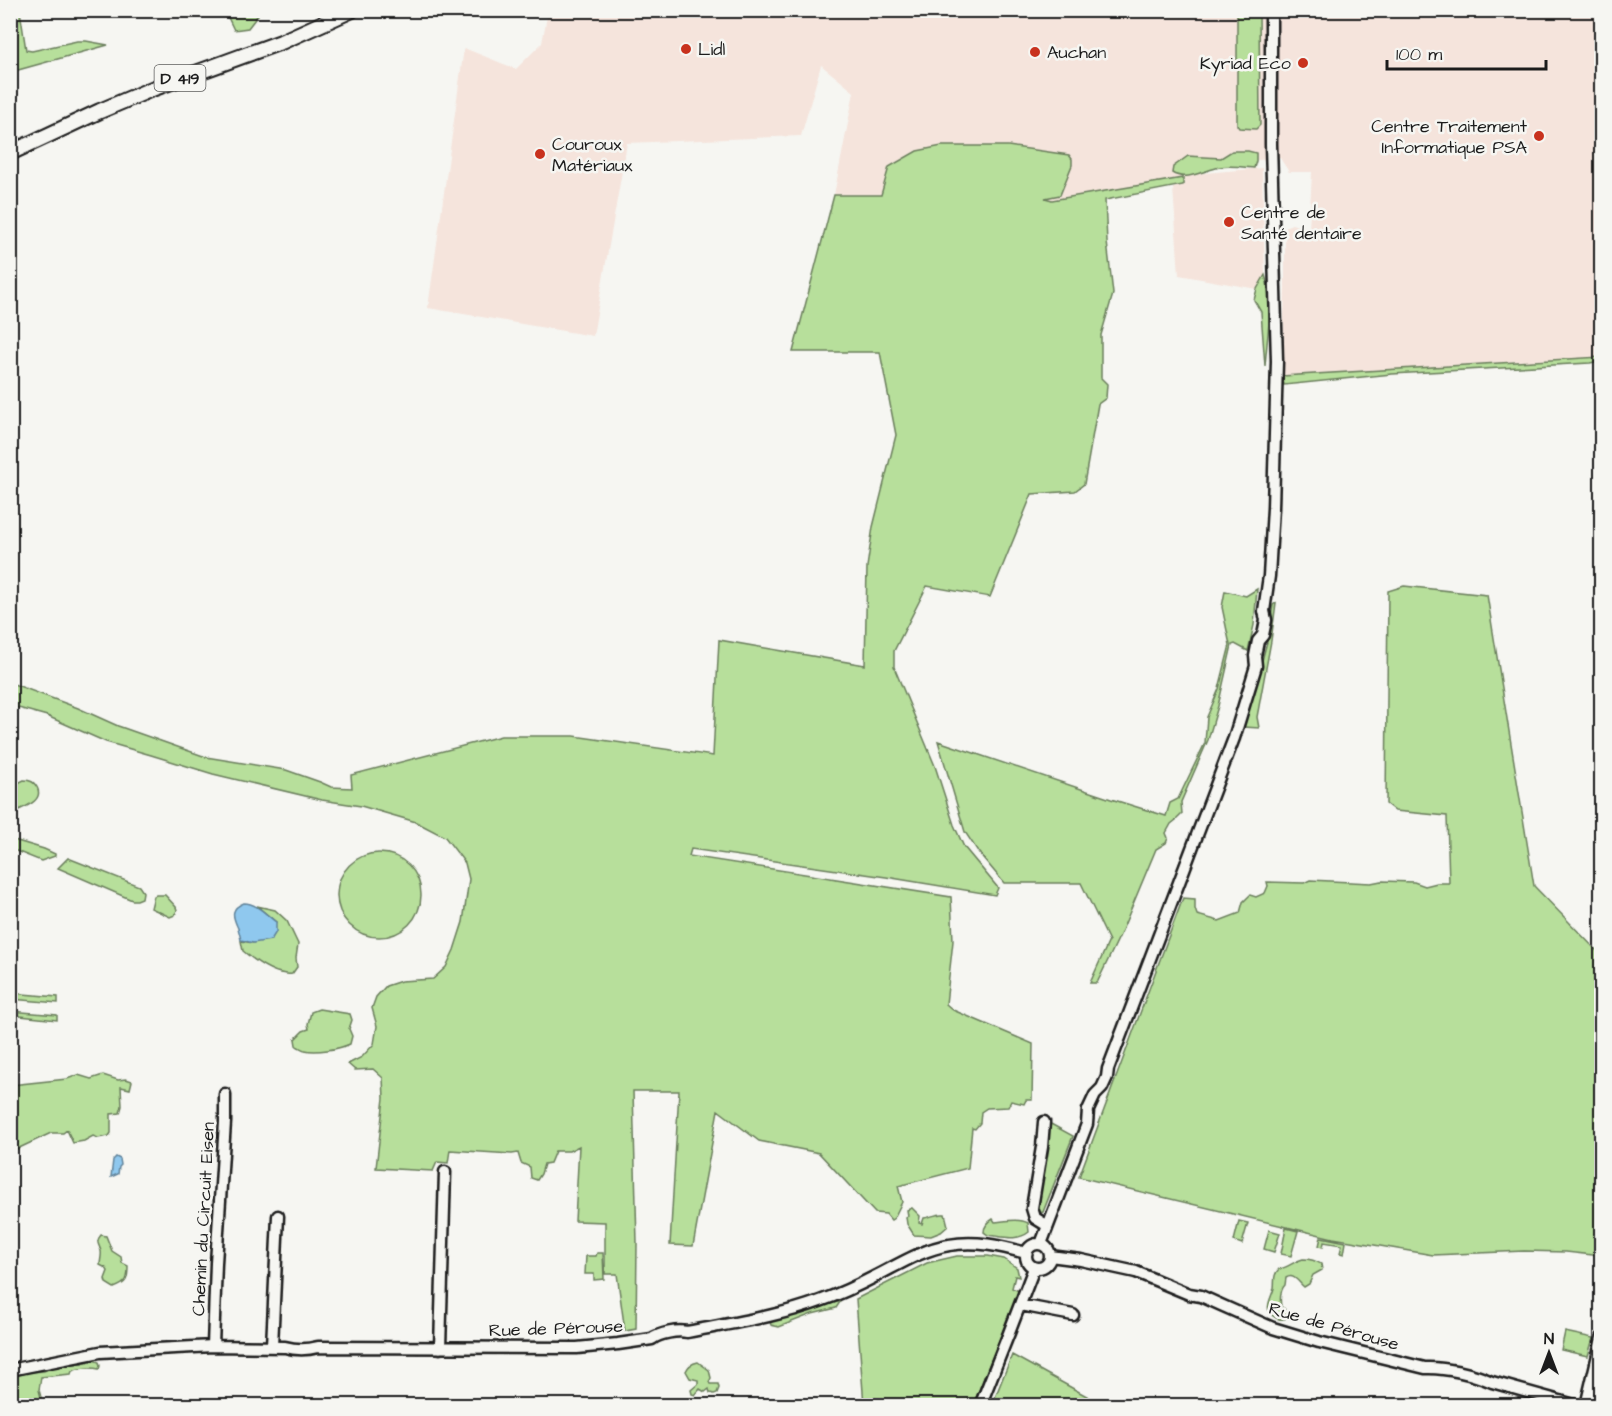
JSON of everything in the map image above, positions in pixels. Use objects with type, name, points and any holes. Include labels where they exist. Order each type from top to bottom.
[{"type":"main road","name":"D 419","points":[[10,153],[152,89],[281,42],[352,10]]},
{"type":"street","points":[[1041,1244],[1088,1124],[1088,1110],[1107,1077],[1108,1069],[1234,738],[1256,666],[1255,656],[1258,642],[1263,635],[1266,620],[1264,611],[1274,508],[1276,361],[1271,144],[1271,10]]},
{"type":"street","name":"Chemin du Circuit Eisen","points":[[213,1346],[225,1094]]},
{"type":"street","points":[[1044,1122],[1032,1208],[1035,1218],[1048,1226]]},
{"type":"street","points":[[440,1348],[446,1172]]},
{"type":"street","points":[[272,1346],[278,1216]]},
{"type":"street","name":"Rue de Pérouse","points":[[10,1370],[105,1352],[213,1346],[272,1346],[309,1349],[318,1347],[577,1347],[642,1341],[681,1330],[687,1332],[804,1307],[852,1288],[917,1255],[950,1244],[993,1245],[1026,1252]]},
{"type":"street","points":[[1041,1244],[1048,1248],[1050,1260],[1041,1268],[1034,1268],[1027,1263],[1026,1252],[1030,1246],[1041,1244]]},
{"type":"street","name":"Rue de Pérouse","points":[[1050,1256],[1136,1272],[1190,1294],[1201,1296],[1273,1328],[1319,1342],[1425,1368],[1435,1367],[1481,1377],[1578,1406]]},
{"type":"street","points":[[980,1406],[1034,1268]]},
{"type":"street","points":[[1020,1305],[1073,1315]]},
{"type":"street","points":[[1586,1406],[1602,1338]]},
{"type":"shaded area","points":[[548,11],[1601,11],[1601,357],[1282,376],[1285,230],[1292,224],[1309,230],[1312,172],[1289,172],[1280,158],[1259,160],[1221,158],[1193,174],[1262,168],[1265,275],[1257,289],[1179,275],[1173,188],[1183,185],[1183,178],[1052,200],[889,167],[881,195],[834,195],[854,92],[821,65],[801,136],[627,143],[593,336],[428,308],[464,48],[516,69],[542,43]]},
{"type":"green space","points":[[11,10],[20,11],[26,50],[32,51],[77,41],[108,45],[11,72]]},
{"type":"green space","points":[[225,11],[258,11],[258,15],[248,28],[234,30]]},
{"type":"green space","points":[[1237,11],[1259,11],[1260,125],[1256,129],[1239,128],[1237,125]]},
{"type":"green space","points":[[942,146],[1008,146],[1069,155],[1072,165],[1060,195],[1045,198],[1052,200],[1183,178],[1183,185],[1105,200],[1113,294],[1101,335],[1101,378],[1107,384],[1106,398],[1098,404],[1084,484],[1075,491],[1032,494],[990,597],[927,586],[894,651],[894,667],[935,766],[954,825],[964,847],[998,888],[995,895],[691,849],[689,856],[951,897],[953,941],[946,1004],[953,1010],[1033,1044],[1032,1100],[1026,1100],[1024,1104],[1011,1101],[1008,1107],[987,1108],[981,1112],[980,1123],[975,1129],[972,1128],[968,1168],[898,1186],[902,1202],[891,1220],[886,1214],[875,1213],[819,1153],[759,1141],[718,1110],[693,1246],[670,1245],[679,1091],[633,1091],[637,1243],[636,1329],[625,1331],[617,1274],[605,1274],[605,1222],[575,1221],[579,1146],[569,1151],[555,1151],[550,1163],[544,1164],[537,1180],[531,1178],[530,1167],[521,1163],[518,1153],[450,1150],[448,1163],[437,1162],[433,1171],[376,1168],[384,1098],[383,1078],[373,1069],[355,1070],[348,1064],[362,1057],[374,1044],[377,1026],[372,1008],[376,997],[386,986],[401,981],[433,979],[446,967],[454,950],[463,922],[469,879],[465,863],[445,837],[416,822],[361,806],[322,800],[213,774],[106,742],[47,716],[11,706],[11,683],[118,726],[206,757],[286,770],[331,787],[352,788],[351,775],[501,736],[574,736],[713,756],[719,640],[865,665],[867,567],[873,527],[896,435],[880,352],[793,352],[834,195],[881,195],[889,167],[917,151]]},
{"type":"green space","points":[[1232,151],[1256,153],[1254,168],[1224,166],[1183,176],[1172,173],[1173,167],[1188,156],[1221,158]]},
{"type":"green space","points":[[1265,275],[1269,308],[1265,366],[1261,312],[1254,300]]},
{"type":"green space","points":[[1601,357],[1601,361],[1590,363],[1392,374],[1284,385],[1282,376]]},
{"type":"green space","points":[[1404,586],[1487,595],[1534,886],[1601,955],[1601,1256],[1524,1251],[1433,1255],[1333,1238],[1079,1177],[1183,898],[1195,899],[1197,915],[1219,921],[1240,913],[1243,902],[1250,895],[1256,897],[1265,893],[1267,882],[1304,883],[1310,880],[1371,883],[1381,881],[1414,882],[1425,886],[1449,883],[1447,816],[1395,811],[1386,804],[1388,591]]},
{"type":"green space","points":[[1257,589],[1254,625],[1248,651],[1235,644],[1232,645],[1208,740],[1181,802],[1182,814],[1171,824],[1166,833],[1168,838],[1166,843],[1156,849],[1121,933],[1097,983],[1090,983],[1109,941],[1081,883],[1004,883],[965,832],[938,741],[1166,816],[1170,803],[1178,799],[1205,743],[1207,717],[1219,689],[1230,645],[1222,607],[1225,591],[1246,596]]},
{"type":"green space","points":[[1276,603],[1257,717],[1259,728],[1244,727],[1267,642],[1273,605]]},
{"type":"green space","points":[[24,780],[36,785],[39,792],[38,797],[31,804],[13,813],[11,818],[13,791],[19,782]]},
{"type":"green space","points":[[11,836],[14,840],[44,849],[55,856],[41,861],[11,849]]},
{"type":"green space","points":[[371,853],[387,853],[403,860],[414,871],[421,887],[418,911],[409,925],[387,937],[371,937],[355,930],[344,919],[337,903],[337,887],[344,871],[355,860]]},
{"type":"green space","points":[[68,858],[139,886],[143,892],[142,898],[132,900],[58,868]]},
{"type":"green space","points":[[156,895],[165,895],[176,907],[175,915],[170,917],[151,908]]},
{"type":"green space","points":[[257,906],[275,910],[287,921],[298,944],[297,967],[292,974],[272,971],[243,951],[241,941],[253,943],[276,922]]},
{"type":"green space","points":[[10,993],[58,997],[58,1003],[11,999]]},
{"type":"green space","points":[[319,1009],[350,1014],[352,1020],[349,1029],[352,1036],[350,1044],[315,1051],[304,1050],[296,1046],[295,1039],[303,1031],[309,1029],[311,1012]]},
{"type":"green space","points":[[10,1011],[57,1015],[57,1020],[11,1015]]},
{"type":"green space","points":[[78,1075],[91,1079],[103,1075],[118,1080],[132,1081],[130,1089],[121,1087],[122,1106],[120,1113],[111,1114],[109,1136],[98,1138],[93,1136],[73,1143],[67,1130],[63,1133],[51,1133],[11,1153],[11,1085],[67,1079]]},
{"type":"green space","points":[[1049,1123],[1073,1136],[1043,1212],[1039,1213],[1038,1197]]},
{"type":"green space","points":[[912,1208],[920,1216],[919,1223],[922,1224],[924,1218],[945,1214],[948,1226],[931,1236],[914,1235],[907,1224],[906,1217],[908,1216],[907,1210]]},
{"type":"green space","points":[[993,1219],[995,1222],[1024,1221],[1028,1223],[1029,1232],[1014,1238],[988,1235],[984,1232],[985,1228]]},
{"type":"green space","points":[[1239,1221],[1248,1223],[1242,1244],[1234,1241]]},
{"type":"green space","points":[[1286,1228],[1298,1231],[1291,1256],[1281,1254]]},
{"type":"green space","points":[[1269,1230],[1280,1233],[1274,1252],[1264,1249]]},
{"type":"green space","points":[[101,1235],[106,1236],[112,1251],[121,1257],[122,1263],[128,1266],[126,1280],[114,1288],[106,1283],[108,1271],[100,1265],[101,1253],[98,1241]]},
{"type":"green space","points":[[1321,1237],[1346,1242],[1344,1254],[1340,1253],[1342,1245],[1324,1242],[1323,1247],[1319,1246]]},
{"type":"green space","points":[[597,1253],[603,1253],[604,1279],[594,1280],[594,1274],[585,1274],[586,1256],[596,1256]]},
{"type":"green space","points":[[957,1256],[988,1256],[1004,1259],[1017,1268],[1019,1277],[1015,1276],[1012,1288],[1019,1291],[973,1405],[864,1405],[856,1299],[927,1263]]},
{"type":"green space","points":[[1303,1259],[1321,1264],[1322,1270],[1313,1275],[1309,1284],[1304,1287],[1294,1277],[1286,1278],[1280,1301],[1287,1318],[1276,1318],[1270,1313],[1268,1306],[1276,1273],[1279,1269]]},
{"type":"green space","points":[[840,1302],[836,1308],[812,1314],[779,1327],[771,1325],[770,1322],[772,1320]]},
{"type":"green space","points":[[1565,1332],[1593,1338],[1588,1356],[1561,1350]]},
{"type":"green space","points":[[1012,1355],[1103,1405],[992,1405]]},
{"type":"green space","points":[[93,1360],[99,1362],[99,1369],[82,1369],[72,1371],[71,1374],[41,1377],[39,1390],[43,1405],[11,1405],[11,1377]]},
{"type":"green space","points":[[698,1362],[709,1370],[710,1384],[718,1384],[717,1393],[710,1393],[709,1389],[705,1392],[700,1389],[695,1395],[692,1394],[691,1390],[698,1384],[698,1380],[690,1378],[686,1371]]},
{"type":"water","points":[[244,903],[257,907],[276,922],[276,932],[271,940],[253,943],[241,940],[234,912]]},
{"type":"water","points":[[116,1157],[120,1159],[121,1165],[118,1174],[111,1177],[113,1160]]},
{"type":"place","name":"Lidl","points":[[686,49]]},
{"type":"place","name":"Auchan","points":[[1035,52]]},
{"type":"place","name":"Kyriad Eco","points":[[1303,63]]},
{"type":"place","name":"Centre Traitement Informatique PSA","points":[[1539,136]]},
{"type":"place","name":"Couroux Matériaux","points":[[540,154]]},
{"type":"place","name":"Centre de Santé dentaire","points":[[1229,222]]}]
